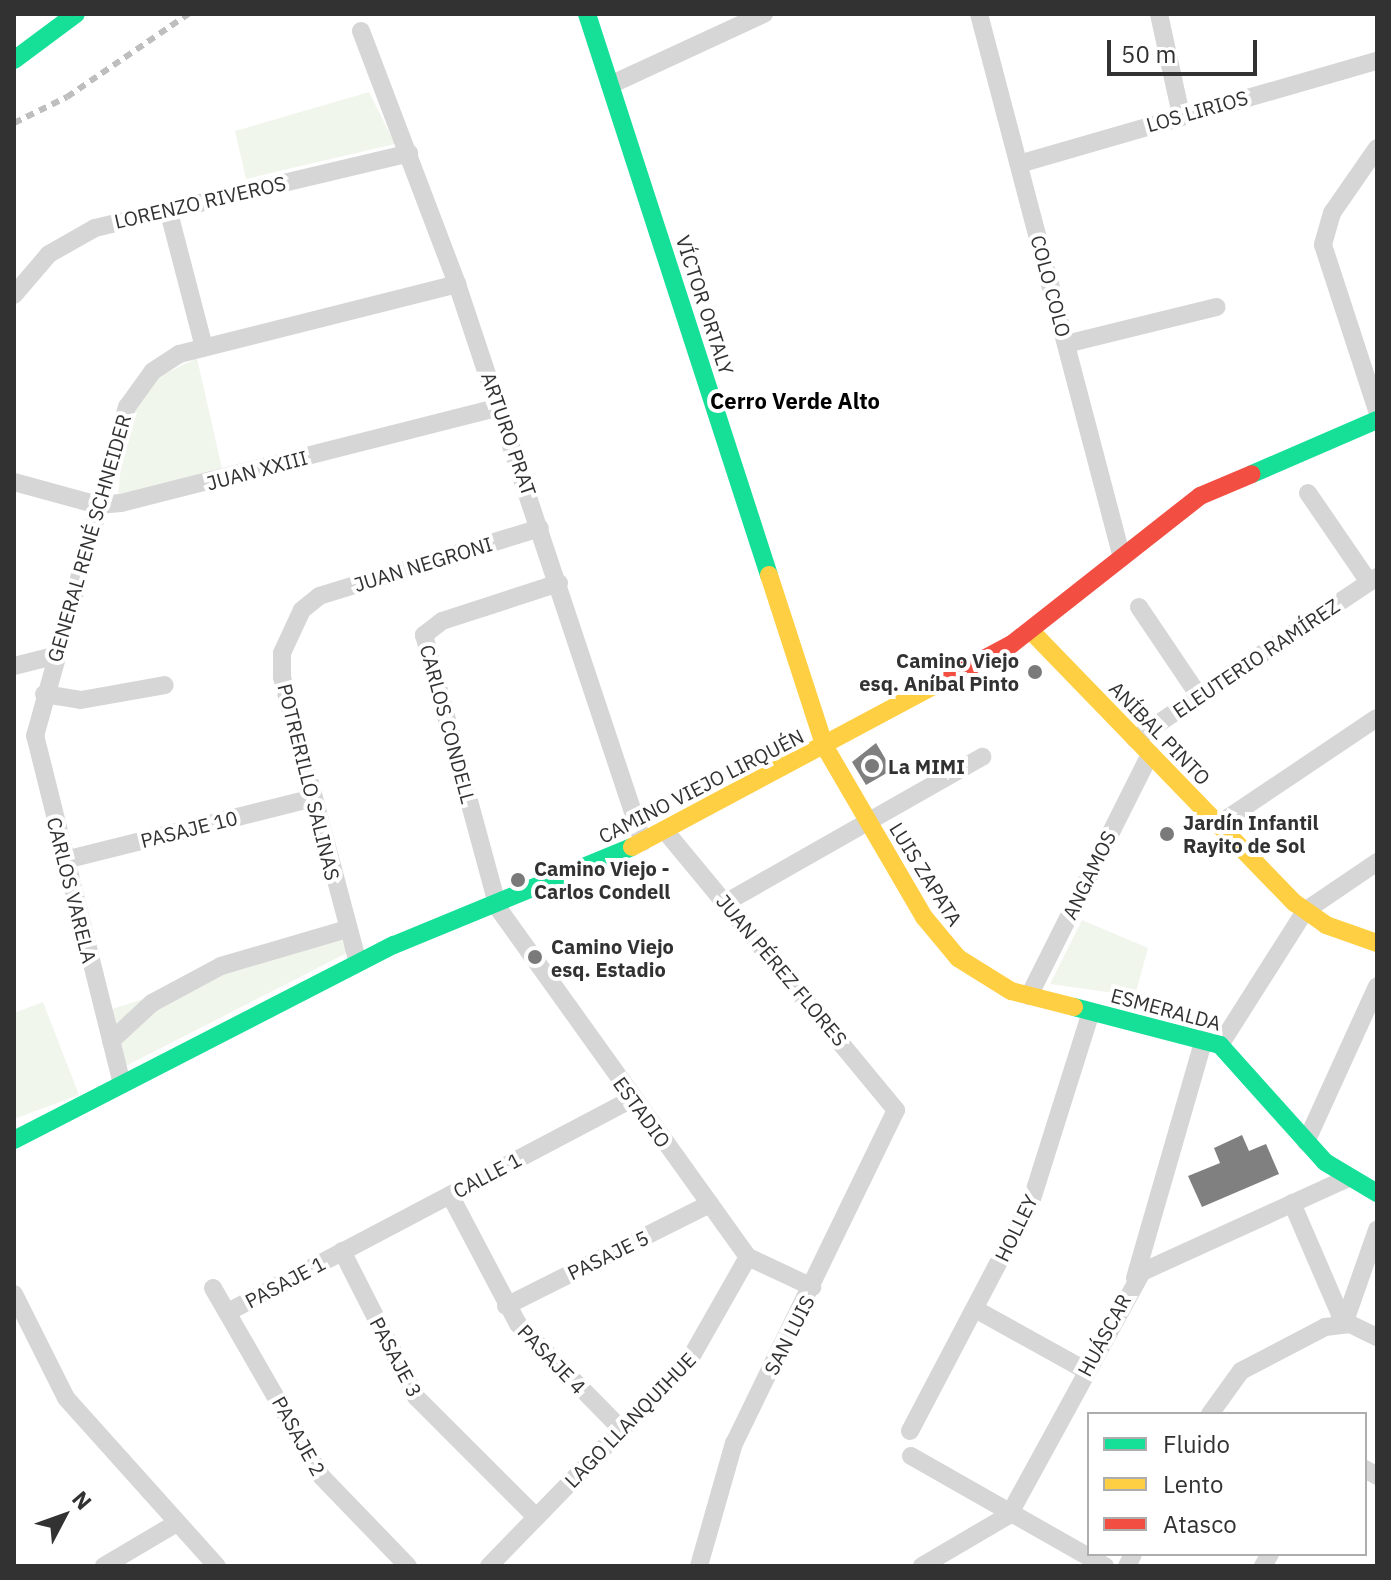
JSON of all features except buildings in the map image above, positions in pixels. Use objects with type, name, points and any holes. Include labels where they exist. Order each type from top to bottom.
[{"type":"street","points":[[14,60],[76,14]]},
{"type":"street","name":"VÍCTOR ORTALY","points":[[587,14],[825,747]]},
{"type":"street","points":[[610,85],[764,14]]},
{"type":"street","name":"COLO COLO","points":[[979,14],[1122,558]]},
{"type":"street","points":[[1159,14],[1181,115]]},
{"type":"street","name":"ARTURO PRAT","points":[[361,31],[409,153],[500,407],[643,842]]},
{"type":"street","name":"LOS LIRIOS","points":[[1019,164],[1377,61]]},
{"type":"street","points":[[1377,148],[1332,213],[1323,245],[1377,410]]},
{"type":"street","name":"LORENZO RIVEROS","points":[[14,295],[49,254],[80,234],[168,209],[409,153]]},
{"type":"street","points":[[168,209],[204,347]]},
{"type":"street","name":"GENERAL RENÉ SCHNEIDER","points":[[44,694],[133,396],[161,364],[204,347],[457,284]]},
{"type":"street","points":[[1066,344],[1217,307]]},
{"type":"street","name":"JUAN XXIII","points":[[14,482],[98,505],[500,407]]},
{"type":"street","name":"CAMINO VIEJO LIRQUÉN","points":[[14,1140],[358,963],[498,908],[666,832],[1031,631],[1223,482],[1377,420]]},
{"type":"street","points":[[1308,493],[1373,580]]},
{"type":"street","name":"JUAN NEGRONI","points":[[307,603],[540,528]]},
{"type":"street","name":"ELEUTERIO RAMÍREZ","points":[[1135,739],[1373,580]]},
{"type":"street","name":"CARLOS CONDELL","points":[[498,908],[424,635],[442,621],[559,583]]},
{"type":"street","name":"POTRERILLO SALINAS","points":[[307,603],[280,662],[358,963]]},
{"type":"street","points":[[1139,607],[1199,696]]},
{"type":"street","name":"ANÍBAL PINTO","points":[[1031,631],[1305,911],[1377,943]]},
{"type":"street","points":[[14,666],[54,656]]},
{"type":"street","points":[[44,694],[81,700],[165,685]]},
{"type":"street","name":"CARLOS VARELA","points":[[44,694],[37,755],[122,1084]]},
{"type":"street","points":[[1219,824],[1377,718]]},
{"type":"street","name":"LUIS ZAPATA","points":[[825,747],[945,945],[991,982],[1029,996]]},
{"type":"street","name":"ANGAMOS","points":[[1029,996],[1150,754]]},
{"type":"street","name":"LUIS ZAPATA","points":[[725,903],[982,757]]},
{"type":"street","name":"PASAJE 10","points":[[65,860],[313,798]]},
{"type":"street","name":"JUAN PÉREZ FLORES","points":[[666,832],[896,1110]]},
{"type":"street","points":[[1134,1280],[1212,1042],[1305,911],[1377,862]]},
{"type":"street","name":"ESTADIO","points":[[498,908],[748,1257],[812,1287]]},
{"type":"street","points":[[111,1041],[152,1003],[221,966],[347,929]]},
{"type":"street","points":[[1306,1142],[1377,986]]},
{"type":"street","name":"ESMERALDA","points":[[1029,996],[1212,1042],[1306,1142],[1348,1178],[1377,1193]]},
{"type":"street","name":"HOLLEY","points":[[910,1431],[1042,1173],[1091,1012]]},
{"type":"street","name":"CALLE 1","points":[[342,1251],[632,1099]]},
{"type":"street","name":"SAN LUIS","points":[[699,1566],[729,1456],[896,1110]]},
{"type":"street","name":"HUÁSCAR","points":[[1009,1515],[1134,1280],[1158,1262],[1348,1178]]},
{"type":"street","name":"PASAJE 4","points":[[450,1195],[506,1306],[622,1430]]},
{"type":"street","points":[[1292,1203],[1344,1324],[1377,1337]]},
{"type":"street","name":"PASAJE 5","points":[[506,1306],[710,1204]]},
{"type":"street","points":[[1211,1412],[1241,1371],[1344,1324],[1377,1230]]},
{"type":"street","name":"PASAJE 1","points":[[228,1312],[342,1251]]},
{"type":"street","name":"PASAJE 3","points":[[342,1251],[416,1397],[536,1517]]},
{"type":"street","name":"LAGO LLANQUIHUE","points":[[489,1566],[700,1345],[748,1257]]},
{"type":"street","name":"PASAJE 2","points":[[213,1288],[321,1476],[408,1566]]},
{"type":"street","points":[[14,1294],[66,1398],[161,1499],[175,1524],[217,1566]]},
{"type":"street","points":[[975,1309],[1085,1370]]},
{"type":"street","points":[[911,1456],[1009,1515],[1105,1566]]},
{"type":"street","points":[[922,1566],[1009,1515]]},
{"type":"street","points":[[104,1566],[175,1524]]},
{"type":"shaded area","points":[[369,92],[395,144],[246,179],[235,131]]},
{"type":"shaded area","points":[[197,358],[223,473],[118,496],[125,424],[148,382]]},
{"type":"shaded area","points":[[1082,920],[1148,948],[1135,996],[1050,984]]},
{"type":"shaded area","points":[[340,936],[347,953],[124,1067],[112,1009]]},
{"type":"shaded area","points":[[43,1002],[79,1095],[14,1119],[14,1013]]},
{"type":"railway","points":[[14,123],[67,97],[188,14]]},
{"type":"traffic: fast","points":[[14,60],[76,14]]},
{"type":"traffic: fast","points":[[587,14],[769,575]]},
{"type":"traffic: fast","points":[[1252,474],[1377,420]]},
{"type":"traffic: fast","points":[[14,1140],[394,945],[632,847]]},
{"type":"traffic: fast","points":[[1074,1007],[1220,1045],[1325,1162],[1377,1193]]},
{"type":"traffic: slow","points":[[769,575],[825,747],[924,917],[958,958],[1011,991],[1074,1007]]},
{"type":"traffic: slow","points":[[1031,631],[1295,903],[1326,925],[1377,943]]},
{"type":"traffic: slow","points":[[632,847],[941,682]]},
{"type":"traffic: jam","points":[[941,682],[1012,644],[1200,496],[1252,474]]},
{"type":"place","name":"Camino Viejo esq. Aníbal Pinto","points":[[1035,672]]},
{"type":"place","name":"La MIMI","points":[[872,766]]},
{"type":"place","name":"Jardín Infantil Rayito de Sol","points":[[1167,834]]},
{"type":"place","name":"Camino Viejo - Carlos Condell","points":[[518,880]]},
{"type":"place","name":"Camino Viejo esq. Estadio","points":[[535,957]]},
{"type":"district","name":"Cerro Verde Alto","points":[[795,401]]}]
